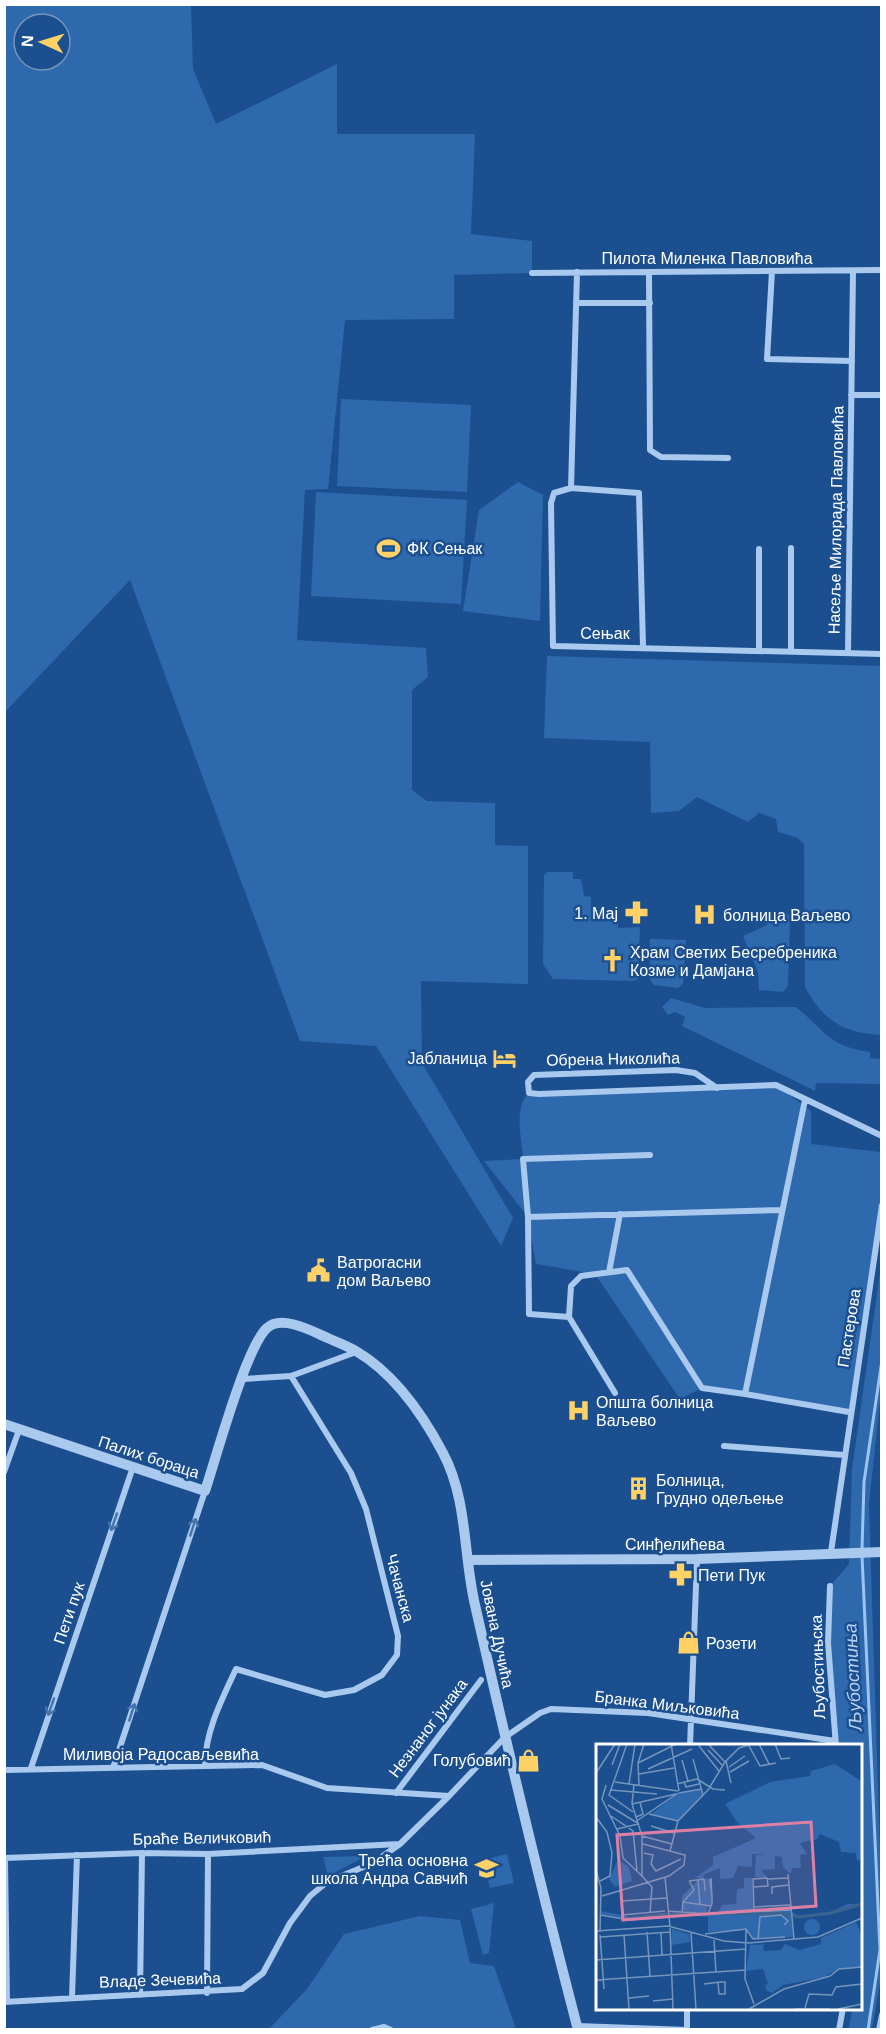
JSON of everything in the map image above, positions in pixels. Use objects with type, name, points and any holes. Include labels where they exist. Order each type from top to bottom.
[{"type":"street","name":"Пилота Миленка Павловића","points":[[532,273],[882,270]]},
{"type":"street","points":[[772,271],[767,359],[852,361]]},
{"type":"street","name":"Насеље Милорада Павловића","points":[[643,646],[848,652],[853,271]]},
{"type":"street","points":[[571,488],[577,272]]},
{"type":"street","points":[[649,272],[650,450],[661,458],[728,458]]},
{"type":"street","points":[[576,303],[650,303]]},
{"type":"street","points":[[851,395],[882,395]]},
{"type":"street","name":"Сењак","points":[[571,488],[633,492],[640,496],[643,646],[553,646],[550,503],[554,493],[571,488]]},
{"type":"street","points":[[791,548],[791,650]]},
{"type":"street","points":[[759,549],[759,650]]},
{"type":"street","points":[[848,652],[882,654]]},
{"type":"street","name":"Обрена Николића","points":[[717,1088],[695,1073],[676,1070],[534,1075],[528,1082],[529,1093],[533,1094],[717,1088],[776,1086],[882,1136]]},
{"type":"street","points":[[745,1394],[805,1100]]},
{"type":"street","points":[[569,1317],[529,1314],[528,1217],[523,1159],[650,1155]]},
{"type":"street","name":"Пастерова","points":[[831,1552],[849,1412],[882,1205]]},
{"type":"street","points":[[528,1217],[781,1210]]},
{"type":"street","points":[[609,1272],[620,1214]]},
{"type":"street","points":[[615,1393],[569,1317],[571,1286],[581,1276],[627,1270],[702,1388],[849,1412]]},
{"type":"street","name":"Јована Дучића","points":[[281,1323],[306,1329],[357,1351],[411,1399],[444,1455],[463,1515],[470,1584],[504,1738],[578,2028]]},
{"type":"street","name":"Палих бораца","points":[[4,1424],[204,1491],[259,1336],[270,1325],[281,1323]]},
{"type":"street","points":[[243,1378],[291,1376],[357,1351]]},
{"type":"street","name":"Чачанска","points":[[205,1765],[206,1746],[236,1670],[325,1695],[354,1690],[373,1680],[382,1675],[397,1655],[398,1636],[366,1509],[351,1473],[291,1376]]},
{"type":"street","points":[[4,1472],[19,1430]]},
{"type":"street","points":[[724,1446],[844,1455]]},
{"type":"street","name":"Пети пук","points":[[31,1768],[133,1467]]},
{"type":"street","points":[[113,1768],[204,1491]]},
{"type":"street","name":"Синђелићева","points":[[468,1560],[697,1559],[831,1552],[879,1552]]},
{"type":"street","points":[[690,1744],[697,1559]]},
{"type":"street","name":"Љубостињска","points":[[830,1586],[828,1643],[836,1744]]},
{"type":"street","name":"Незнаног јунака","points":[[396,1793],[481,1680]]},
{"type":"street","name":"Бранка Миљковића","points":[[504,1738],[540,1713],[564,1707],[648,1713],[836,1744]]},
{"type":"street","points":[[449,1796],[504,1738]]},
{"type":"street","name":"Миливоја Радосављевића","points":[[4,1770],[262,1765],[327,1788],[449,1796]]},
{"type":"street","name":"Владе Зечевића","points":[[6,2001],[207,1993],[242,1989],[263,1973],[290,1923],[310,1896],[327,1882],[373,1863],[400,1844],[449,1796]]},
{"type":"street","name":"Браће Величковић","points":[[5,1858],[142,1853],[208,1854],[400,1844]]},
{"type":"street","points":[[140,1995],[142,1853]]},
{"type":"street","points":[[207,1993],[208,1854]]},
{"type":"street","points":[[72,1997],[76,1855]]},
{"type":"street","points":[[5,1858],[6,2001]]},
{"type":"street","points":[[578,2028],[687,2030],[687,2010]]},
{"type":"street","points":[[839,2030],[843,2010]]},
{"type":"street","points":[[879,2030],[882,2015]]},
{"type":"street","points":[[372,2030],[384,2027],[391,2030]]},
{"type":"shaded area","points":[[5,5],[191,5],[193,69],[216,124],[337,64],[337,134],[475,134],[471,234],[532,241],[532,273],[454,275],[454,319],[345,320],[328,489],[305,490],[297,640],[426,648],[428,677],[412,690],[412,790],[427,801],[495,803],[495,845],[528,846],[528,984],[421,981],[422,1063],[513,1218],[501,1246],[376,1046],[300,1041],[130,580],[5,712]]},
{"type":"shaded area","points":[[341,399],[471,405],[467,492],[337,486]]},
{"type":"shaded area","points":[[518,482],[543,495],[540,621],[463,611],[479,510]]},
{"type":"shaded area","name":"ФК Сењак","points":[[316,492],[467,500],[461,604],[311,596]]},
{"type":"shaded area","points":[[547,656],[881,666],[881,1035],[856,1031],[836,1023],[819,1009],[805,987],[804,844],[798,838],[778,832],[776,819],[759,813],[748,822],[697,797],[679,811],[651,813],[650,742],[544,738]]},
{"type":"shaded area","points":[[547,872],[573,872],[573,879],[581,879],[584,896],[591,897],[591,920],[618,920],[618,928],[640,927],[638,979],[633,981],[553,979],[543,964],[544,875]]},
{"type":"shaded area","points":[[783,912],[788,913],[790,919],[788,986],[783,992],[759,990],[758,972],[743,936],[767,925],[765,921]]},
{"type":"shaded area","points":[[650,939],[686,940],[683,983],[678,988],[654,985],[650,980]]},
{"type":"shaded area","points":[[671,998],[705,1008],[796,1007],[836,1041],[845,1046],[870,1052],[870,1058],[881,1059],[881,1084],[816,1083],[815,1091],[682,1026],[685,1017],[675,1012],[668,1015],[662,1007]]},
{"type":"shaded area","points":[[776,1085],[811,1111],[811,1144],[881,1152],[881,1205],[849,1412],[702,1388],[680,1399],[595,1274],[536,1264],[528,1217],[484,1161],[523,1159],[520,1115],[524,1099],[529,1093]]},
{"type":"shaded area","points":[[881,1266],[881,1392],[869,1504],[882,1916],[881,1977],[872,2029],[849,2029],[852,2010],[862,2010],[862,1744],[836,1744],[830,1667],[830,1586],[849,1564],[852,1469]]},
{"type":"shaded area","points":[[507,1854],[514,1883],[490,1888],[483,1860]]},
{"type":"shaded area","points":[[366,1856],[328,1876],[323,1857]]},
{"type":"shaded area","points":[[494,1903],[489,1953],[483,1955],[471,1909]]},
{"type":"shaded area","points":[[420,1916],[460,1920],[470,1963],[494,1966],[516,2029],[268,2030],[307,1989],[344,1934]]},
{"type":"waterway","name":"Љубостиња","points":[[862,1549],[864,1482],[882,1360]]},
{"type":"waterway","name":"Љубостиња","points":[[862,1556],[880,1950],[868,2030]]},
{"type":"place","name":"ФК Сењак","points":[[389,548]]},
{"type":"place","name":"1. Мај","points":[[636,913]]},
{"type":"place","name":"болница Ваљево","points":[[705,915]]},
{"type":"place","name":"Храм Светих Бесребреника Козме и Дамјана","points":[[612,961]]},
{"type":"place","name":"Јабланица","points":[[505,1058]]},
{"type":"place","name":"Ватрогасни дом Ваљево","points":[[319,1271]]},
{"type":"place","name":"Општа болница Ваљево","points":[[578,1411]]},
{"type":"place","name":"Болница, Грудно одељење","points":[[638,1489]]},
{"type":"place","name":"Пети Пук","points":[[680,1575]]},
{"type":"place","name":"Розети","points":[[688,1643]]},
{"type":"place","name":"Голубовић","points":[[529,1760]]},
{"type":"place","name":"Трећа основна школа Андра Савчић","points":[[486,1869]]}]
